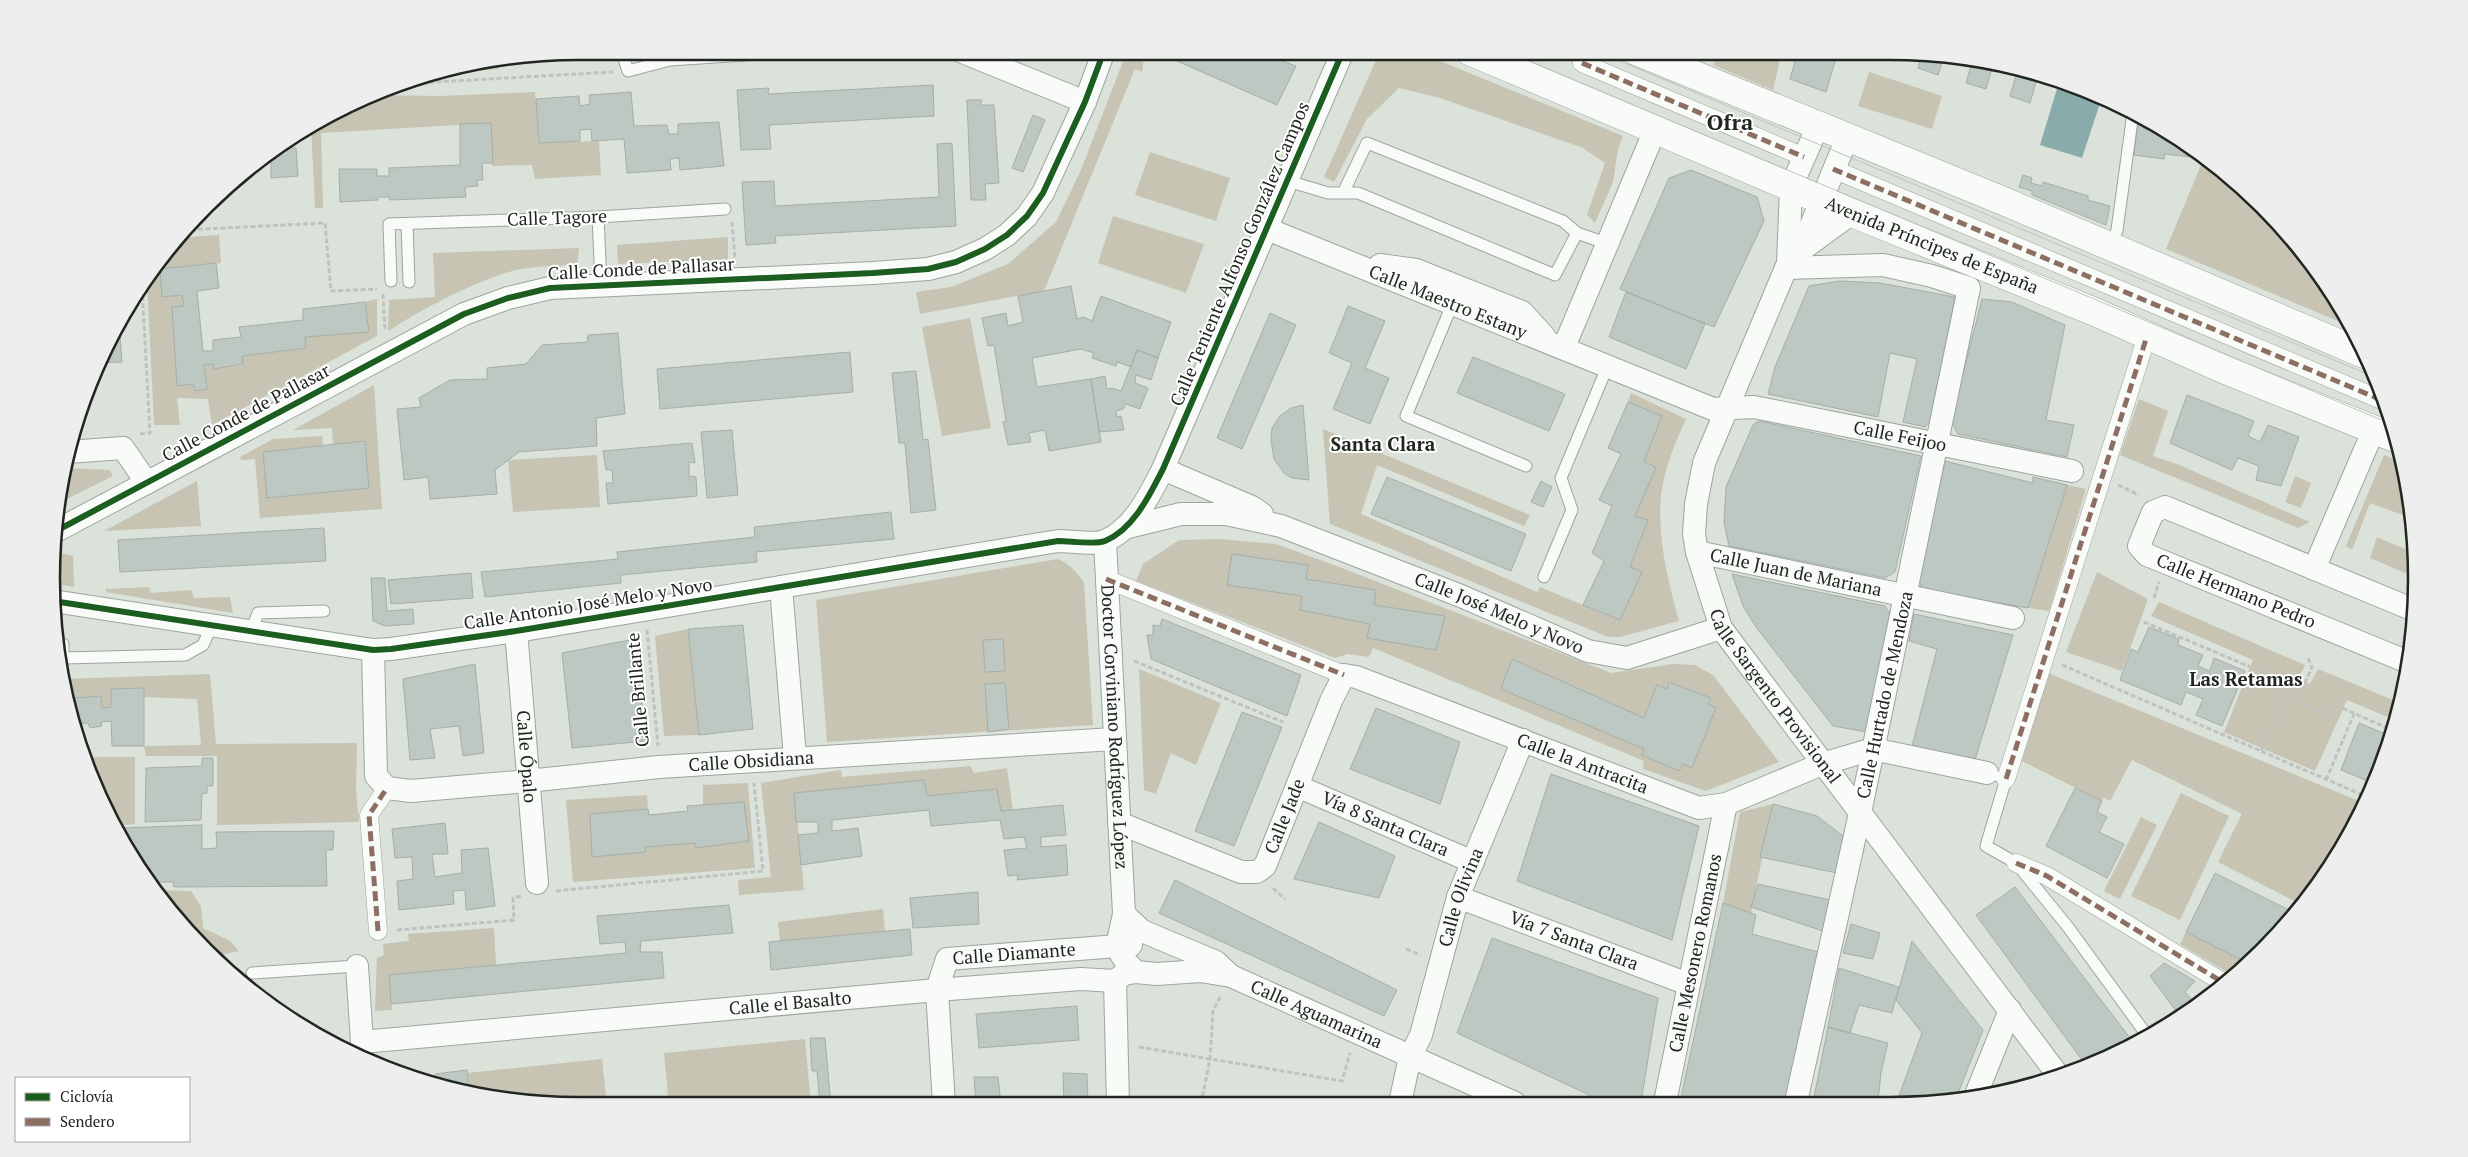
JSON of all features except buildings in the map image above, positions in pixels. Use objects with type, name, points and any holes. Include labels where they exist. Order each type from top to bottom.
[{"type":"main road","name":"Avenida Príncipes de España","points":[[1490,60],[1790,188],[2385,433]]},
{"type":"main road","points":[[1658,60],[2111,247],[2356,350]]},
{"type":"street","points":[[982,60],[1085,102]]},
{"type":"street","name":"Calle Conde de Pallasar","points":[[63,528],[464,314],[508,298],[550,288],[601,284],[928,269],[956,262],[985,249],[1007,235],[1027,216],[1043,193],[1085,102],[1097,60]]},
{"type":"street","name":"Calle Teniente Alfonso González Campos","points":[[1124,528],[1146,503],[1163,469],[1339,60]]},
{"type":"street","points":[[1582,63],[1804,156]]},
{"type":"street","name":"Calle Sargento Provisional","points":[[1791,261],[1790,188],[1818,126]]},
{"type":"street","points":[[1557,344],[1608,244],[1655,130]]},
{"type":"street","name":"Calle Sargento Provisional","points":[[1847,138],[1791,261],[1704,463],[1696,504],[1694,534],[1697,552],[1720,628],[2054,1070]]},
{"type":"street","name":"Avenida Príncipes de España","points":[[1833,169],[2375,397]]},
{"type":"street","points":[[1791,261],[1852,213]]},
{"type":"street","name":"Calle Maestro Estany","points":[[1267,229],[1347,261],[1456,295],[1557,344],[1713,409],[1729,408]]},
{"type":"street","name":"Calle Hurtado de Mendoza","points":[[1791,261],[1883,265],[1932,276],[1969,288],[1860,813],[1797,1097]]},
{"type":"street","points":[[1873,749],[1996,776],[2046,658],[2147,336]]},
{"type":"street","name":"Calle Feijoo","points":[[1729,408],[1754,407],[2072,470]]},
{"type":"street","points":[[2314,569],[2385,433]]},
{"type":"street","points":[[76,451],[123,448],[147,483]]},
{"type":"street","points":[[1163,469],[1252,506],[1281,526]]},
{"type":"street","name":"Calle Hermano Pedro","points":[[2402,659],[2148,555],[2139,546],[2153,512],[2165,507],[2407,607]]},
{"type":"street","points":[[1104,542],[1124,528],[1181,514],[1226,514],[1281,526]]},
{"type":"street","name":"Calle José Melo y Novo","points":[[1281,526],[1462,596],[1588,652],[1627,658],[1720,628]]},
{"type":"street","points":[[1058,541],[1081,554],[1106,577],[1344,675]]},
{"type":"street","name":"Calle Antonio José Melo y Novo","points":[[61,602],[373,650],[412,647],[516,631],[1058,541],[1104,542]]},
{"type":"street","name":"Doctor Corviniano Rodríguez López","points":[[1104,542],[1124,914],[1118,947]]},
{"type":"street","name":"Calle Juan de Mariana","points":[[1697,552],[2014,618]]},
{"type":"street","points":[[781,587],[795,757]]},
{"type":"street","name":"Calle Ópalo","points":[[516,631],[538,888]]},
{"type":"street","points":[[373,650],[376,776],[387,788],[370,815],[378,931]]},
{"type":"street","name":"Calle la Antracita","points":[[1344,675],[1356,677],[1699,808],[1726,804],[1822,764],[1873,749]]},
{"type":"street","name":"Calle Jade","points":[[1119,823],[1241,872],[1257,872],[1265,866],[1344,675]]},
{"type":"street","name":"Calle Obsidiana","points":[[387,788],[411,791],[751,760],[1114,739]]},
{"type":"street","name":"Calle Olivina","points":[[1401,1097],[1410,1057],[1421,1035],[1458,897],[1523,740]]},
{"type":"street","name":"Vía 8 Santa Clara","points":[[1297,786],[1473,862]]},
{"type":"street","name":"Calle Mesonero Romanos","points":[[1666,1097],[1726,804]]},
{"type":"street","points":[[2016,863],[2047,876],[2218,979]]},
{"type":"street","name":"Vía 7 Santa Clara","points":[[1458,897],[1688,984]]},
{"type":"street","name":"Calle Aguamarina","points":[[1124,914],[1142,931],[1216,962],[1230,976],[1355,1030],[1410,1057],[1501,1097]]},
{"type":"street","points":[[1118,1097],[1116,1043],[1136,976],[1166,963],[1167,940]]},
{"type":"street","name":"Calle Diamante","points":[[944,1097],[937,990],[947,960],[1118,947],[1167,940]]},
{"type":"street","points":[[1118,947],[1121,957],[1136,976]]},
{"type":"street","points":[[357,966],[361,1049]]},
{"type":"street","name":"Calle el Basalto","points":[[361,1049],[937,990],[1200,970],[1230,976]]},
{"type":"street","points":[[1977,1089],[2010,1010]]},
{"type":"lane","points":[[624,60],[628,71],[654,60]]},
{"type":"lane","points":[[2111,247],[2117,230],[2131,120]]},
{"type":"lane","points":[[1344,192],[1367,143],[1564,221],[1577,233],[1608,244]]},
{"type":"lane","points":[[1288,181],[1328,193],[1358,193],[1555,275],[1577,233]]},
{"type":"lane","name":"Calle Tagore","points":[[391,282],[389,224],[598,217],[725,209]]},
{"type":"lane","points":[[598,217],[601,284]]},
{"type":"lane","points":[[407,224],[409,282]]},
{"type":"lane","points":[[1456,295],[1406,416],[1526,466]]},
{"type":"lane","points":[[1544,578],[1572,510],[1562,478],[1608,365]]},
{"type":"lane","points":[[251,631],[258,613],[324,611]]},
{"type":"lane","points":[[66,658],[185,655],[203,645],[212,625]]},
{"type":"lane","points":[[1996,776],[1986,846],[2016,863],[2068,927],[2144,1031]]},
{"type":"lane","points":[[252,973],[357,966]]},
{"type":"path","points":[[431,82],[628,71]]},
{"type":"path","points":[[725,209],[732,216],[736,278]]},
{"type":"path","points":[[196,229],[325,223],[331,291],[383,288],[386,356]]},
{"type":"path","points":[[123,448],[122,434],[150,434],[143,297]]},
{"type":"path","points":[[2144,622],[2302,689]]},
{"type":"path","points":[[1110,652],[1283,722]]},
{"type":"path","points":[[2046,658],[2361,795]]},
{"type":"path","points":[[2308,658],[2312,667],[2297,701],[2330,717],[2335,705],[2386,727]]},
{"type":"path","points":[[2261,751],[2291,684]]},
{"type":"path","points":[[2326,780],[2354,714]]},
{"type":"path","points":[[378,931],[514,920],[513,898],[538,888],[763,871],[751,760]]},
{"type":"path","points":[[1202,1097],[1210,1059],[1213,1011],[1230,976]]},
{"type":"path","points":[[1116,1043],[1342,1081],[1355,1030]]},
{"type":"shaded area","points":[[1124,60],[1144,60],[1142,72],[1135,69],[1044,291],[920,314],[916,292],[951,287],[1008,264],[1056,222],[1081,170]]},
{"type":"shaded area","points":[[1376,60],[1438,60],[1623,136],[1618,149],[1613,182],[1595,223],[1587,215],[1605,163],[1583,148],[1440,98],[1399,88],[1367,119],[1334,182],[1324,177]]},
{"type":"shaded area","points":[[1715,60],[1780,60],[1773,90],[1713,65]]},
{"type":"shaded area","points":[[498,66],[498,69],[475,70]]},
{"type":"shaded area","points":[[1869,72],[1942,96],[1932,129],[1858,106]]},
{"type":"shaded area","points":[[535,92],[539,143],[599,141],[601,175],[535,179],[532,165],[492,166],[491,123],[321,133],[323,208],[315,208],[311,134],[349,113],[391,95],[439,96]]},
{"type":"shaded area","points":[[1150,152],[1230,178],[1216,221],[1135,195]]},
{"type":"shaded area","points":[[2201,164],[2256,212],[2279,237],[2321,290],[2341,322],[2166,249]]},
{"type":"shaded area","points":[[1113,216],[1204,244],[1186,293],[1098,263]]},
{"type":"shaded area","points":[[219,235],[221,263],[163,269],[189,237]]},
{"type":"shaded area","points":[[728,237],[728,259],[618,264],[617,245]]},
{"type":"shaded area","points":[[579,248],[577,265],[532,268],[505,273],[445,299],[388,331],[389,300],[435,297],[433,253]]},
{"type":"shaded area","points":[[160,272],[162,297],[182,295],[184,306],[172,307],[177,386],[193,384],[195,391],[207,389],[204,365],[213,364],[214,369],[243,365],[242,356],[306,348],[305,337],[369,332],[365,302],[377,299],[377,336],[212,425],[208,399],[177,398],[180,425],[154,425],[147,289]]},
{"type":"shaded area","points":[[970,318],[991,428],[942,436],[922,327]]},
{"type":"shaded area","points":[[374,385],[382,509],[260,518],[255,459],[241,460],[240,457],[273,439],[322,436],[323,445],[263,452],[267,498],[368,488],[365,442],[333,445],[332,428],[293,430]]},
{"type":"shaded area","points":[[1631,393],[1686,419],[1667,466],[1662,485],[1660,511],[1664,559],[1679,621],[1620,637],[1608,637],[1330,524],[1323,429],[1530,515],[1524,526],[1377,465],[1361,514],[1537,592],[1540,587],[1619,620],[1626,592],[1632,538],[1633,511],[1628,402]]},
{"type":"shaded area","points":[[2139,399],[2168,411],[2153,456],[2177,464],[2310,522],[2298,528],[2120,455]]},
{"type":"shaded area","points":[[597,455],[600,507],[513,512],[508,460]]},
{"type":"shaded area","points":[[2384,455],[2394,459],[2404,516],[2370,503],[2352,550],[2346,546]]},
{"type":"shaded area","points":[[72,468],[110,470],[113,476],[66,499]]},
{"type":"shaded area","points":[[2295,476],[2311,483],[2301,508],[2285,502]]},
{"type":"shaded area","points":[[197,481],[201,526],[104,531]]},
{"type":"shaded area","points":[[2067,485],[2086,489],[2049,611],[2028,608]]},
{"type":"shaded area","points":[[2377,537],[2407,550],[2408,574],[2370,558]]},
{"type":"shaded area","points":[[1221,539],[1276,544],[1611,673],[1673,664],[1695,665],[1713,675],[1779,762],[1706,791],[1643,769],[1644,761],[1373,648],[1369,657],[1348,654],[1335,658],[1136,581],[1143,564],[1179,540]]},
{"type":"shaded area","points":[[61,553],[73,556],[74,587],[60,584]]},
{"type":"shaded area","points":[[1058,559],[1073,569],[1084,583],[1093,725],[827,742],[816,600]]},
{"type":"shaded area","points":[[2097,572],[2148,599],[2122,671],[2066,652]]},
{"type":"shaded area","points":[[149,587],[151,593],[191,590],[194,598],[230,597],[233,613],[106,592],[106,589]]},
{"type":"shaded area","points":[[2159,602],[2305,665],[2298,679],[2310,684],[2318,669],[2393,700],[2389,717],[2347,700],[2315,771],[2224,732],[2253,660],[2151,616]]},
{"type":"shaded area","points":[[688,629],[699,735],[664,736],[655,636]]},
{"type":"shaded area","points":[[1139,669],[1221,703],[1196,765],[1171,753],[1156,794],[1144,790]]},
{"type":"shaded area","points":[[2048,673],[2358,801],[2321,867],[2295,901],[2218,862],[2242,814],[2132,760],[2110,801],[2103,797],[2102,801],[2022,761]]},
{"type":"shaded area","points":[[210,674],[216,744],[357,743],[356,791],[359,822],[217,825],[217,756],[146,756],[144,746],[201,745],[197,699],[144,697],[143,688],[111,689],[111,707],[102,708],[101,696],[74,698],[70,679]]},
{"type":"shaded area","points":[[92,757],[135,757],[135,824],[122,825],[99,777]]},
{"type":"shaded area","points":[[970,766],[974,773],[1007,768],[1013,810],[1001,811],[927,796],[924,780],[795,793],[804,890],[739,895],[738,880],[771,877],[761,783],[841,770],[842,777]]},
{"type":"shaded area","points":[[748,783],[755,868],[573,882],[566,800],[647,795],[648,809],[590,814],[593,856],[646,852],[645,847],[695,843],[696,848],[748,841],[744,802],[703,805],[703,785]]},
{"type":"shaded area","points":[[2181,793],[2229,816],[2180,920],[2131,896]]},
{"type":"shaded area","points":[[1773,804],[1751,913],[1723,903],[1740,812]]},
{"type":"shaded area","points":[[2141,817],[2157,825],[2120,899],[2104,891]]},
{"type":"shaded area","points":[[164,890],[191,891],[201,906],[203,928],[230,941],[239,951],[222,955],[189,920]]},
{"type":"shaded area","points":[[883,909],[885,931],[780,941],[778,922]]},
{"type":"shaded area","points":[[494,928],[496,965],[389,975],[392,1010],[375,1011],[377,958],[384,955],[383,944],[409,941],[408,934]]},
{"type":"shaded area","points":[[2186,932],[2241,959],[2227,972],[2180,944]]},
{"type":"shaded area","points":[[805,1039],[810,1097],[668,1097],[664,1053]]},
{"type":"shaded area","points":[[602,1059],[606,1097],[545,1096],[511,1093],[468,1085],[467,1073]]},
{"type":"water","points":[[2057,88],[2100,104],[2082,158],[2040,145]]},
{"type":"tram line","points":[[1526,60],[2383,420]]},
{"type":"tram line","points":[[1617,60],[2366,373]]},
{"type":"marked path","points":[[1582,63],[1804,157]]},
{"type":"marked path","points":[[1833,169],[2375,397]]},
{"type":"marked path","points":[[2006,779],[2147,336]]},
{"type":"marked path","points":[[1106,579],[1344,675]]},
{"type":"marked path","points":[[378,931],[369,815],[387,788]]},
{"type":"marked path","points":[[2016,863],[2047,876],[2218,979]]},
{"type":"cycle path","points":[[63,528],[464,314],[508,298],[550,288],[928,269],[956,262],[985,249],[1007,235],[1027,216],[1043,193],[1085,102],[1101,60]]},
{"type":"cycle path","points":[[61,602],[373,650],[391,649],[516,631],[1058,541],[1089,543],[1105,541],[1133,520],[1147,500],[1163,469],[1339,60]]},
{"type":"district","name":"Ofra","points":[[1730,122]]},
{"type":"district","name":"Santa Clara","points":[[1383,444]]},
{"type":"district","name":"Las Retamas","points":[[2246,679]]}]
